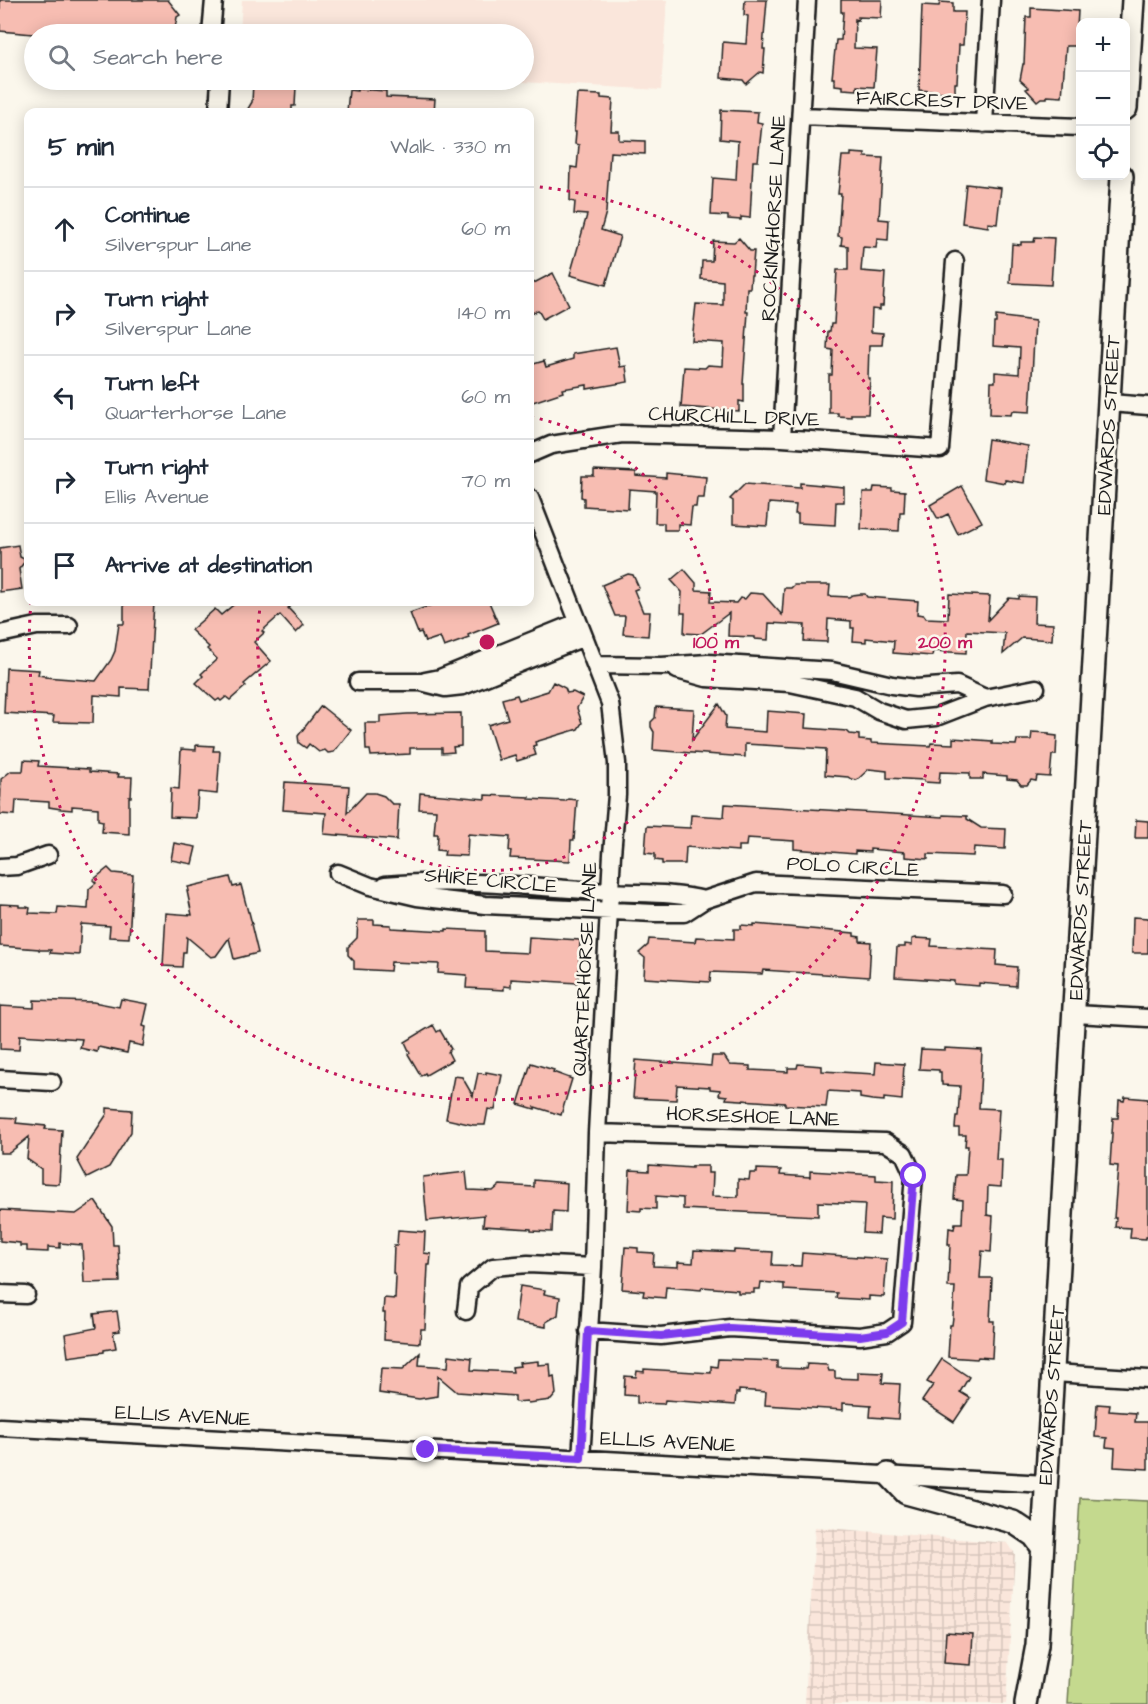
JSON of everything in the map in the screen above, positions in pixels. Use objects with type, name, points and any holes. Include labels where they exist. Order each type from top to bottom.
[{"type":"main road","points":[[1128,72],[1133,0]]},
{"type":"main road","name":"EDWARDS STREET","points":[[1026,1704],[1037,1645],[1122,180]]},
{"type":"main road","points":[[888,1474],[906,1493],[1013,1522],[1034,1536],[1042,1547]]},
{"type":"main road","name":"EDWARDS STREET","points":[[1037,1645],[1042,1704]]},
{"type":"street","points":[[213,24],[214,0]]},
{"type":"street","name":"ROCKINGHORSE LANE","points":[[782,438],[807,0]]},
{"type":"street","points":[[984,124],[991,0]]},
{"type":"street","points":[[218,108],[219,90]]},
{"type":"street","name":"FAIRCREST DRIVE","points":[[801,116],[1076,128]]},
{"type":"street","name":"CHURCHILL DRIVE","points":[[534,452],[551,445],[622,434],[782,438],[940,449],[954,261]]},
{"type":"street","points":[[1110,403],[1148,406]]},
{"type":"street","name":"QUARTERHORSE LANE","points":[[534,508],[610,703],[617,763],[581,1458]]},
{"type":"street","points":[[0,634],[37,626],[69,626]]},
{"type":"street","points":[[358,682],[422,682],[441,678],[581,629]]},
{"type":"street","points":[[596,665],[662,666],[708,663],[832,671],[916,688],[957,685],[985,698]]},
{"type":"street","points":[[662,666],[706,678],[790,683],[855,697],[879,711],[906,720],[936,717],[985,698],[1036,688]]},
{"type":"street","points":[[0,867],[16,866],[48,855]]},
{"type":"street","name":"SHIRE CIRCLE","points":[[338,873],[369,886],[417,897],[485,905],[610,910]]},
{"type":"street","name":"SHIRE CIRCLE","points":[[369,886],[417,882],[460,882],[610,892]]},
{"type":"street","name":"POLO CIRCLE","points":[[610,910],[684,913],[704,900],[756,883],[1004,894]]},
{"type":"street","name":"POLO CIRCLE","points":[[610,892],[684,895],[704,900]]},
{"type":"street","points":[[1075,1014],[1148,1018]]},
{"type":"street","points":[[0,1079],[52,1082]]},
{"type":"street","name":"HORSESHOE LANE","points":[[588,1331],[661,1336],[730,1328],[860,1336],[887,1332],[902,1322],[914,1176],[904,1154],[885,1142],[597,1133]]},
{"type":"street","points":[[466,1311],[469,1287],[492,1267],[528,1264],[592,1267]]},
{"type":"street","points":[[0,1294],[26,1295]]},
{"type":"street","points":[[1054,1373],[1148,1379]]},
{"type":"street","name":"ELLIS AVENUE","points":[[0,1427],[1047,1484]]},
{"type":"shaded area","points":[[242,0],[667,0],[661,90],[534,83],[534,24],[241,24]]},
{"type":"shaded area","points":[[815,1527],[1008,1543],[1015,1554],[1006,1704],[805,1704]]},
{"type":"green space","points":[[1080,1498],[1148,1501],[1148,1704],[1068,1704]]},
{"type":"building","points":[[0,0],[168,0],[180,15],[177,17],[176,24],[24,24],[24,33],[0,31]]},
{"type":"building","points":[[745,0],[767,0],[763,73],[760,72],[746,84],[743,80],[721,78],[723,42],[746,44],[748,16],[744,15]]},
{"type":"building","points":[[841,0],[882,0],[881,18],[858,17],[858,20],[855,19],[854,48],[877,49],[874,87],[857,86],[857,90],[843,89],[843,86],[835,85],[834,78],[832,78],[836,40],[841,40],[843,12],[841,12]]},
{"type":"building","points":[[940,2],[953,3],[953,12],[965,12],[963,45],[959,45],[955,93],[919,90],[922,5],[939,6]]},
{"type":"building","points":[[1031,8],[1078,11],[1076,46],[1066,46],[1062,97],[1047,96],[1037,101],[1026,89],[1029,88],[1020,80],[1024,64],[1026,17],[1031,17]]},
{"type":"building","points":[[253,90],[296,90],[295,106],[292,108],[248,108],[252,102]]},
{"type":"building","points":[[349,90],[386,91],[386,97],[435,99],[434,108],[347,108]]},
{"type":"building","points":[[577,94],[601,95],[601,98],[613,99],[611,131],[619,131],[619,140],[645,141],[645,154],[610,152],[606,212],[601,230],[620,236],[606,285],[570,275],[587,215],[574,214],[575,202],[570,201],[571,167],[577,168],[579,145],[575,144],[576,132],[574,132]]},
{"type":"building","points":[[721,110],[758,112],[757,122],[762,123],[758,161],[753,161],[750,218],[728,219],[728,216],[711,215],[713,178],[736,180],[738,141],[720,139]]},
{"type":"building","points":[[851,153],[883,158],[879,219],[889,220],[888,240],[877,239],[876,248],[863,247],[861,271],[885,273],[883,306],[880,306],[880,310],[872,309],[871,332],[883,333],[882,345],[869,345],[868,414],[851,414],[851,417],[829,413],[829,375],[832,375],[833,350],[827,349],[828,331],[830,331],[831,324],[834,324],[837,270],[848,270],[848,246],[841,245],[842,237],[838,236],[841,194],[838,194],[842,156],[851,156]]},
{"type":"building","points":[[966,184],[1001,188],[997,224],[988,223],[988,227],[962,223]]},
{"type":"building","points":[[1035,237],[1054,238],[1051,285],[1010,283],[1012,244],[1021,245],[1021,242],[1034,242]]},
{"type":"building","points":[[739,238],[750,251],[754,251],[750,288],[747,288],[744,402],[739,401],[739,411],[681,407],[684,367],[723,366],[724,343],[692,341],[696,304],[723,305],[723,281],[701,279],[702,261],[712,261],[713,241],[734,242]]},
{"type":"building","points":[[553,273],[569,305],[543,319],[538,310],[534,312],[534,283]]},
{"type":"building","points":[[996,316],[1035,321],[1030,412],[1012,411],[1011,415],[990,414],[991,382],[995,382],[995,372],[1019,374],[1020,348],[993,346]]},
{"type":"building","points":[[616,347],[620,367],[626,366],[628,382],[587,389],[587,385],[562,389],[563,392],[534,402],[534,364],[544,361],[546,367],[573,359],[573,354]]},
{"type":"building","points":[[988,439],[1028,446],[1024,483],[1005,480],[1005,483],[983,479]]},
{"type":"building","points":[[594,470],[636,472],[636,476],[666,478],[666,473],[706,477],[704,498],[697,498],[696,507],[692,507],[690,525],[678,524],[678,530],[664,530],[664,523],[655,523],[656,491],[629,489],[628,509],[584,506],[584,498],[581,497],[582,476],[594,476]]},
{"type":"building","points":[[800,483],[844,487],[844,502],[836,502],[835,525],[798,523],[798,514],[795,514],[796,505],[769,503],[767,526],[733,524],[733,501],[730,499],[745,484],[800,488]]},
{"type":"building","points":[[962,486],[982,522],[958,534],[948,514],[938,519],[930,505]]},
{"type":"building","points":[[874,487],[905,491],[904,512],[900,512],[899,531],[861,529],[863,492],[873,492]]},
{"type":"building","points":[[18,545],[20,557],[24,559],[19,569],[22,589],[0,592],[0,548]]},
{"type":"building","points":[[684,569],[696,583],[696,590],[711,591],[710,602],[736,603],[740,598],[745,599],[750,593],[763,594],[782,615],[784,588],[791,588],[794,585],[830,585],[829,596],[849,597],[865,594],[867,597],[918,601],[917,614],[924,615],[926,618],[948,619],[949,594],[990,596],[988,620],[1009,598],[1035,597],[1034,623],[1053,624],[1052,640],[1022,638],[1003,654],[1005,633],[967,631],[966,653],[933,651],[932,656],[893,653],[894,641],[866,638],[866,642],[853,641],[854,628],[851,628],[851,621],[828,619],[827,642],[804,641],[805,625],[769,623],[768,640],[728,636],[729,613],[701,634],[684,633],[685,613],[681,613],[682,592],[671,580]]},
{"type":"building","points":[[628,574],[633,575],[639,588],[634,590],[643,612],[650,612],[648,636],[623,634],[625,616],[615,616],[602,585]]},
{"type":"building","points":[[124,606],[154,606],[149,689],[121,688],[121,697],[94,695],[93,723],[53,722],[54,716],[4,713],[6,668],[39,670],[38,675],[45,677],[96,681],[115,651],[119,624],[124,624]]},
{"type":"building","points":[[232,606],[290,606],[288,608],[304,625],[296,633],[280,615],[262,631],[264,633],[254,642],[271,661],[244,684],[246,686],[230,700],[226,697],[221,701],[219,699],[216,701],[196,683],[203,676],[201,674],[217,659],[207,649],[209,647],[191,630],[215,609],[221,615]]},
{"type":"building","points":[[429,606],[491,606],[498,623],[468,635],[469,638],[444,647],[440,637],[425,642],[421,632],[418,633],[410,613]]},
{"type":"building","points":[[553,682],[565,688],[567,693],[573,692],[583,697],[577,708],[582,723],[578,729],[535,742],[536,745],[533,746],[536,755],[517,761],[515,755],[499,760],[488,725],[508,719],[502,699],[517,695],[519,700],[548,691]]},
{"type":"building","points":[[719,704],[726,716],[725,729],[766,732],[767,711],[806,714],[805,728],[847,731],[850,734],[859,735],[859,740],[871,741],[871,743],[930,746],[931,743],[953,744],[953,738],[1016,745],[1017,740],[1031,740],[1032,732],[1049,733],[1049,735],[1057,736],[1056,755],[1052,755],[1050,777],[1037,776],[1036,781],[1031,780],[1027,785],[1021,785],[1017,780],[1007,779],[1007,776],[983,774],[983,779],[970,779],[970,773],[940,772],[939,783],[887,778],[887,771],[869,769],[857,780],[825,775],[826,749],[745,744],[745,757],[653,750],[654,732],[651,722],[655,718],[656,707],[694,709],[692,740]]},
{"type":"building","points":[[321,706],[351,730],[334,752],[328,753],[325,750],[319,752],[309,744],[306,748],[299,743],[298,736]]},
{"type":"building","points":[[461,713],[461,746],[453,747],[454,752],[442,753],[442,748],[410,748],[410,754],[371,756],[370,750],[366,750],[365,723],[380,723],[380,716]]},
{"type":"building","points":[[196,745],[214,746],[213,751],[220,751],[217,794],[198,792],[196,818],[170,817],[171,788],[179,789],[181,749],[196,750]]},
{"type":"building","points":[[24,760],[39,761],[38,766],[89,769],[89,772],[132,777],[131,797],[129,797],[129,834],[102,832],[103,821],[98,820],[98,808],[72,806],[72,810],[61,809],[49,807],[49,802],[16,800],[15,815],[0,814],[1,779],[11,771],[23,771]]},
{"type":"building","points":[[285,782],[349,786],[347,813],[366,793],[384,796],[392,804],[399,804],[397,840],[324,834],[326,813],[283,810]]},
{"type":"building","points":[[420,793],[485,799],[485,795],[577,800],[570,861],[510,858],[510,837],[468,834],[467,856],[444,855],[445,851],[437,850],[438,834],[434,834],[436,810],[419,809]]},
{"type":"building","points":[[725,804],[943,817],[943,815],[967,816],[967,819],[981,828],[1006,829],[1005,849],[974,847],[973,856],[928,854],[928,859],[905,857],[905,852],[870,849],[870,852],[855,851],[855,854],[794,849],[794,841],[747,838],[746,846],[738,846],[738,851],[686,847],[685,864],[662,864],[662,861],[655,860],[655,854],[645,853],[647,826],[690,828],[691,815],[724,817]]},
{"type":"building","points":[[1136,820],[1148,821],[1148,838],[1135,838]]},
{"type":"building","points":[[174,843],[196,847],[192,864],[171,860]]},
{"type":"building","points":[[108,868],[113,873],[133,875],[129,938],[109,937],[110,926],[81,924],[79,955],[0,946],[0,904],[27,907],[30,908],[29,913],[57,914],[58,907],[88,909],[89,889],[96,883],[93,880]]},
{"type":"building","points":[[230,877],[233,887],[241,885],[258,953],[234,959],[229,938],[216,956],[211,957],[187,937],[182,967],[163,966],[166,913],[192,915],[188,887]]},
{"type":"building","points":[[1133,917],[1148,918],[1148,953],[1132,953]]},
{"type":"building","points":[[358,920],[374,920],[374,924],[391,925],[391,928],[485,931],[485,951],[528,953],[529,937],[580,940],[578,983],[511,979],[511,987],[504,986],[504,990],[466,988],[467,975],[438,973],[439,964],[391,962],[390,971],[354,969],[354,961],[348,955],[348,947],[357,938]]},
{"type":"building","points":[[754,924],[854,933],[854,936],[860,937],[860,941],[871,942],[869,977],[763,970],[762,974],[711,972],[710,982],[644,978],[645,958],[639,953],[648,945],[649,939],[695,942],[696,937],[734,939],[734,929],[741,929],[741,925],[754,926]]},
{"type":"building","points":[[912,939],[932,939],[931,946],[997,950],[996,965],[1017,967],[1016,986],[979,983],[979,986],[954,984],[954,981],[895,977],[897,947],[905,947],[905,944],[912,945]]},
{"type":"building","points":[[121,999],[148,1004],[143,1026],[146,1027],[143,1046],[129,1043],[127,1053],[98,1047],[97,1052],[80,1048],[82,1039],[20,1035],[19,1050],[0,1049],[0,1006],[34,1008],[34,1000],[93,1002],[119,1007]]},
{"type":"building","points":[[433,1025],[437,1032],[440,1030],[451,1049],[448,1052],[452,1060],[421,1076],[408,1054],[410,1053],[405,1042]]},
{"type":"building","points":[[945,1048],[982,1050],[979,1108],[999,1109],[996,1160],[1002,1160],[1001,1187],[988,1186],[987,1215],[993,1216],[991,1252],[982,1251],[980,1278],[992,1278],[990,1321],[994,1321],[992,1358],[948,1357],[955,1287],[948,1287],[949,1228],[954,1229],[955,1223],[962,1223],[963,1200],[954,1199],[956,1175],[966,1175],[968,1146],[965,1146],[966,1135],[959,1135],[959,1128],[955,1128],[960,1086],[942,1085],[939,1070],[919,1069],[921,1049],[945,1050]]},
{"type":"building","points":[[712,1056],[724,1056],[730,1065],[750,1066],[750,1070],[788,1072],[788,1068],[797,1068],[798,1064],[822,1066],[822,1071],[875,1074],[876,1062],[904,1064],[902,1100],[884,1098],[884,1101],[872,1100],[860,1098],[860,1093],[828,1091],[826,1107],[785,1105],[785,1103],[726,1099],[727,1096],[719,1095],[720,1090],[710,1089],[710,1087],[677,1085],[676,1100],[633,1098],[636,1060],[711,1066]]},
{"type":"building","points":[[531,1063],[554,1070],[553,1072],[572,1079],[561,1115],[518,1104]]},
{"type":"building","points":[[486,1072],[502,1075],[495,1110],[488,1109],[485,1125],[473,1125],[446,1119],[454,1076],[462,1077],[473,1096],[478,1073],[486,1074]]},
{"type":"building","points":[[1125,1097],[1148,1099],[1148,1237],[1146,1239],[1130,1238],[1131,1228],[1115,1227],[1118,1166],[1110,1165],[1113,1118],[1118,1118],[1119,1100],[1124,1101]]},
{"type":"building","points":[[107,1108],[132,1110],[131,1132],[109,1167],[87,1178],[77,1159],[107,1114]]},
{"type":"building","points":[[0,1117],[17,1118],[16,1123],[62,1130],[59,1184],[41,1183],[41,1169],[27,1159],[29,1137],[9,1153],[0,1153]]},
{"type":"building","points":[[649,1165],[692,1168],[692,1166],[708,1166],[708,1173],[713,1173],[712,1196],[738,1197],[738,1179],[749,1180],[750,1173],[757,1173],[757,1169],[781,1170],[780,1175],[810,1177],[810,1171],[876,1175],[876,1180],[893,1181],[892,1219],[880,1218],[879,1234],[863,1233],[865,1204],[818,1202],[818,1216],[683,1209],[683,1198],[656,1196],[656,1209],[628,1210],[630,1170],[649,1171]]},
{"type":"building","points":[[466,1172],[468,1190],[493,1191],[500,1185],[534,1187],[534,1180],[567,1183],[566,1212],[553,1211],[552,1232],[483,1226],[484,1215],[427,1221],[423,1177]]},
{"type":"building","points":[[95,1201],[112,1226],[113,1245],[118,1245],[120,1282],[84,1283],[82,1245],[60,1243],[60,1248],[48,1247],[48,1252],[27,1251],[27,1246],[20,1246],[20,1243],[0,1241],[0,1210],[76,1214]]},
{"type":"building","points":[[398,1230],[425,1232],[424,1253],[431,1254],[430,1265],[428,1265],[425,1329],[421,1329],[420,1343],[384,1340],[384,1298],[395,1299],[394,1245],[397,1245]]},
{"type":"building","points":[[625,1247],[638,1248],[638,1252],[654,1253],[653,1266],[678,1267],[678,1262],[693,1263],[694,1250],[773,1252],[772,1265],[801,1266],[802,1253],[887,1259],[884,1297],[869,1296],[869,1300],[836,1298],[837,1293],[784,1290],[784,1284],[761,1282],[760,1289],[754,1289],[754,1293],[738,1293],[738,1290],[702,1287],[701,1290],[666,1287],[665,1298],[643,1296],[644,1291],[622,1289]]},
{"type":"building","points":[[520,1286],[545,1290],[544,1294],[560,1297],[558,1315],[546,1322],[546,1327],[515,1322]]},
{"type":"building","points":[[117,1311],[120,1331],[113,1332],[116,1348],[68,1357],[65,1334],[96,1328],[94,1314]]},
{"type":"building","points":[[420,1353],[419,1365],[448,1367],[449,1355],[472,1358],[471,1370],[513,1372],[512,1367],[520,1366],[519,1363],[538,1361],[538,1365],[550,1364],[556,1394],[551,1400],[515,1402],[515,1396],[457,1392],[438,1376],[437,1396],[419,1399],[379,1393],[381,1368],[403,1369]]},
{"type":"building","points":[[718,1359],[777,1361],[777,1368],[806,1369],[807,1364],[827,1365],[829,1371],[835,1371],[835,1378],[858,1379],[858,1372],[883,1373],[882,1383],[900,1384],[898,1419],[870,1417],[871,1405],[843,1403],[843,1410],[765,1405],[766,1392],[739,1390],[739,1393],[736,1393],[735,1405],[665,1400],[664,1404],[637,1403],[637,1396],[624,1395],[625,1376],[636,1377],[637,1371],[644,1372],[644,1369],[711,1373],[711,1366],[717,1367]]},
{"type":"building","points":[[942,1359],[969,1377],[960,1392],[970,1398],[954,1422],[922,1401],[933,1385],[927,1382]]},
{"type":"building","points":[[1097,1404],[1110,1405],[1109,1411],[1136,1413],[1135,1422],[1148,1422],[1148,1469],[1114,1467],[1115,1448],[1106,1447],[1107,1438],[1095,1437]]},
{"type":"building","points":[[946,1632],[973,1634],[971,1665],[944,1663]]},
{"type":"route","points":[[426,1450],[581,1458],[588,1331],[661,1336],[730,1328],[860,1336],[887,1332],[902,1322],[914,1176]]}]
